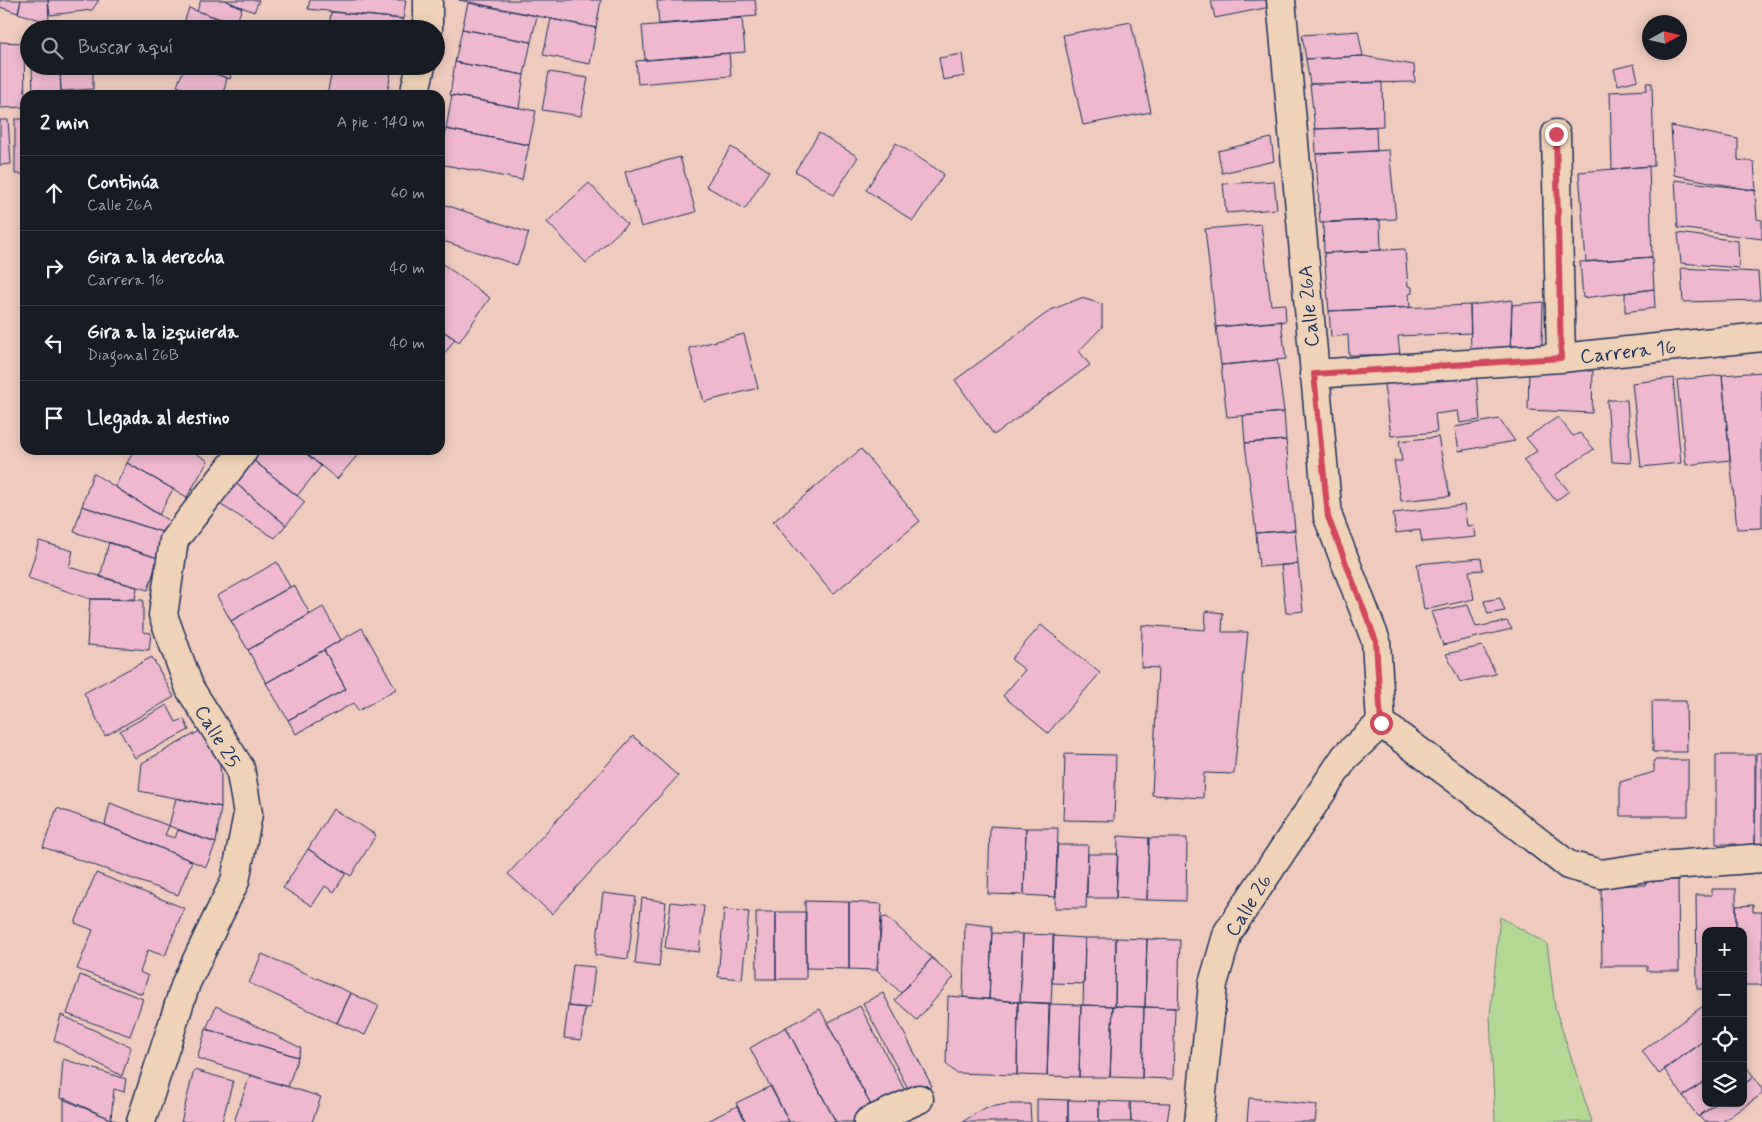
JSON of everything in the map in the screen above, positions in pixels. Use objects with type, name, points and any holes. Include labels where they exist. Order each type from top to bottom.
[{"type":"street","points":[[428,0],[428,20]]},
{"type":"street","name":"Calle 26A","points":[[1281,0],[1328,517],[1376,641],[1381,723]]},
{"type":"street","points":[[415,90],[419,75]]},
{"type":"street","points":[[1556,134],[1561,358]]},
{"type":"street","name":"Carrera 16","points":[[1314,374],[1561,358],[1762,337]]},
{"type":"street","name":"Calle 25","points":[[141,1122],[186,983],[236,881],[248,814],[240,768],[190,689],[163,615],[174,540],[240,455]]},
{"type":"street","points":[[1381,723],[1568,865],[1601,874],[1647,867],[1762,858]]},
{"type":"street","name":"Calle 26","points":[[1199,1122],[1212,984],[1228,932],[1345,757],[1381,723]]},
{"type":"street","points":[[868,1122],[919,1099]]},
{"type":"green space","points":[[1500,917],[1547,944],[1555,1008],[1592,1122],[1495,1122],[1490,1016]]},
{"type":"building","points":[[0,0],[21,0],[18,13],[0,7]]},
{"type":"building","points":[[21,0],[48,0],[49,20],[40,20],[18,13]]},
{"type":"building","points":[[48,0],[99,0],[92,10],[50,15]]},
{"type":"building","points":[[201,0],[224,0],[242,8],[238,20],[224,20],[197,11]]},
{"type":"building","points":[[224,0],[259,0],[254,12]]},
{"type":"building","points":[[310,0],[406,0],[403,19],[308,9]]},
{"type":"building","points":[[459,0],[601,0],[596,28]]},
{"type":"building","points":[[755,0],[757,16],[659,24],[657,1]]},
{"type":"building","points":[[1269,0],[1270,7],[1215,18],[1211,1]]},
{"type":"building","points":[[468,3],[537,16],[531,42],[462,29]]},
{"type":"building","points":[[189,8],[222,20],[185,20]]},
{"type":"building","points":[[331,12],[403,19],[403,20],[330,20]]},
{"type":"building","points":[[742,18],[745,52],[645,60],[642,26]]},
{"type":"building","points":[[551,19],[596,28],[590,64],[543,55]]},
{"type":"building","points":[[1131,22],[1151,112],[1083,125],[1063,35]]},
{"type":"building","points":[[462,29],[531,42],[524,75],[455,62]]},
{"type":"building","points":[[1358,31],[1363,56],[1306,59],[1302,35]]},
{"type":"building","points":[[0,42],[20,43],[20,75],[24,75],[25,90],[20,90],[20,107],[0,108]]},
{"type":"building","points":[[729,53],[731,76],[638,84],[636,61]]},
{"type":"building","points":[[962,54],[965,76],[943,80],[939,58]]},
{"type":"building","points":[[1363,56],[1414,65],[1415,82],[1310,84],[1306,59]]},
{"type":"building","points":[[455,62],[524,75],[519,108],[450,95]]},
{"type":"building","points":[[1634,64],[1638,80],[1618,85],[1614,69]]},
{"type":"building","points":[[549,72],[588,78],[581,116],[542,110]]},
{"type":"building","points":[[32,75],[60,75],[61,90],[33,90]]},
{"type":"building","points":[[60,75],[93,75],[93,89],[61,90]]},
{"type":"building","points":[[181,75],[219,75],[227,78],[224,90],[189,90],[177,86]]},
{"type":"building","points":[[219,75],[231,75],[230,79]]},
{"type":"building","points":[[331,75],[390,75],[388,90],[328,90]]},
{"type":"building","points":[[1382,82],[1383,126],[1315,129],[1310,84]]},
{"type":"building","points":[[1646,83],[1652,83],[1654,166],[1612,169],[1610,92],[1647,90]]},
{"type":"building","points":[[452,95],[536,111],[529,145],[446,129]]},
{"type":"building","points":[[15,119],[20,119],[20,174],[15,174]]},
{"type":"building","points":[[0,120],[8,120],[11,164],[0,165]]},
{"type":"building","points":[[1671,126],[1738,139],[1738,160],[1754,162],[1756,191],[1674,175]]},
{"type":"building","points":[[1376,127],[1377,151],[1316,154],[1315,129]]},
{"type":"building","points":[[446,129],[529,145],[522,180],[445,165]]},
{"type":"building","points":[[819,133],[858,157],[834,195],[795,171]]},
{"type":"building","points":[[1271,138],[1274,161],[1222,173],[1218,151]]},
{"type":"building","points":[[896,143],[944,174],[913,221],[866,190]]},
{"type":"building","points":[[731,147],[769,171],[745,209],[706,186]]},
{"type":"building","points":[[1389,150],[1396,219],[1320,223],[1316,154]]},
{"type":"building","points":[[680,157],[696,212],[641,227],[625,172]]},
{"type":"building","points":[[1649,166],[1652,257],[1586,262],[1579,172]]},
{"type":"building","points":[[1675,180],[1755,190],[1757,219],[1762,220],[1762,239],[1678,228]]},
{"type":"building","points":[[1274,181],[1277,209],[1226,213],[1223,184]]},
{"type":"building","points":[[589,183],[627,224],[586,263],[547,222]]},
{"type":"building","points":[[445,205],[529,233],[517,265],[445,242]]},
{"type":"building","points":[[1380,220],[1381,250],[1324,253],[1323,222]]},
{"type":"building","points":[[1261,224],[1271,305],[1285,304],[1286,321],[1216,327],[1205,229]]},
{"type":"building","points":[[1678,233],[1738,241],[1739,268],[1681,263]]},
{"type":"building","points":[[1405,249],[1408,286],[1412,287],[1412,293],[1409,294],[1410,307],[1329,311],[1324,253]]},
{"type":"building","points":[[1652,257],[1654,289],[1583,298],[1580,262]]},
{"type":"building","points":[[445,266],[490,298],[459,342],[445,332]]},
{"type":"building","points":[[1681,268],[1758,272],[1760,300],[1683,302]]},
{"type":"building","points":[[1654,289],[1655,308],[1625,312],[1625,293]]},
{"type":"building","points":[[1081,298],[1102,304],[1102,327],[1079,351],[1090,365],[994,435],[955,380],[1051,310]]},
{"type":"building","points":[[1512,300],[1511,352],[1471,357],[1470,305]]},
{"type":"building","points":[[1543,302],[1542,344],[1510,347],[1512,305]]},
{"type":"building","points":[[1470,305],[1471,333],[1398,336],[1400,355],[1349,355],[1348,335],[1331,337],[1329,311]]},
{"type":"building","points":[[1281,321],[1286,359],[1221,365],[1216,327]]},
{"type":"building","points":[[445,332],[455,339],[445,353]]},
{"type":"building","points":[[744,334],[758,388],[704,402],[689,348]]},
{"type":"building","points":[[1277,360],[1284,412],[1227,417],[1221,365]]},
{"type":"building","points":[[1529,368],[1593,371],[1592,413],[1528,410]]},
{"type":"building","points":[[1476,371],[1480,420],[1460,423],[1458,411],[1435,414],[1437,432],[1391,436],[1383,378]]},
{"type":"building","points":[[1762,372],[1762,528],[1737,529],[1722,375]]},
{"type":"building","points":[[1722,375],[1730,460],[1686,465],[1677,380]]},
{"type":"building","points":[[1673,378],[1681,463],[1641,467],[1632,383]]},
{"type":"building","points":[[1607,400],[1627,400],[1631,463],[1612,462]]},
{"type":"building","points":[[1284,412],[1286,440],[1245,443],[1243,416]]},
{"type":"building","points":[[1558,417],[1573,436],[1580,433],[1594,449],[1555,475],[1569,491],[1556,501],[1523,460],[1537,451],[1526,438]]},
{"type":"building","points":[[1499,419],[1515,441],[1459,451],[1455,427]]},
{"type":"building","points":[[1438,437],[1450,496],[1401,501],[1394,461],[1402,461],[1399,441]]},
{"type":"building","points":[[1286,440],[1295,530],[1256,533],[1245,443]]},
{"type":"building","points":[[861,449],[920,521],[833,594],[773,522]]},
{"type":"building","points":[[131,455],[199,455],[208,461],[187,497],[127,463]]},
{"type":"building","points":[[255,455],[308,455],[321,466],[297,496],[252,459]]},
{"type":"building","points":[[308,455],[358,455],[337,479]]},
{"type":"building","points":[[252,459],[305,502],[286,525],[233,481]]},
{"type":"building","points":[[127,463],[173,489],[159,515],[115,487]]},
{"type":"building","points":[[93,473],[171,522],[165,533],[82,506]]},
{"type":"building","points":[[233,481],[286,525],[275,538],[216,502]]},
{"type":"building","points":[[1464,505],[1467,526],[1474,525],[1476,537],[1422,542],[1420,530],[1396,533],[1393,513]]},
{"type":"building","points":[[82,506],[165,533],[158,558],[74,532]]},
{"type":"building","points":[[1295,530],[1298,564],[1259,567],[1256,533]]},
{"type":"building","points":[[39,541],[73,551],[69,567],[137,587],[135,599],[90,599],[28,578]]},
{"type":"building","points":[[109,542],[158,558],[148,590],[100,577]]},
{"type":"building","points":[[1481,558],[1483,570],[1469,571],[1474,599],[1424,610],[1417,564]]},
{"type":"building","points":[[277,562],[290,587],[231,621],[217,596]]},
{"type":"building","points":[[1298,564],[1303,611],[1286,613],[1281,565]]},
{"type":"building","points":[[294,585],[310,614],[248,650],[231,621]]},
{"type":"building","points":[[1500,598],[1505,611],[1488,614],[1484,601]]},
{"type":"building","points":[[90,599],[143,600],[143,632],[151,633],[149,650],[87,645]]},
{"type":"building","points":[[1468,605],[1476,627],[1507,621],[1512,629],[1443,645],[1431,612]]},
{"type":"building","points":[[323,607],[341,640],[266,683],[248,650]]},
{"type":"building","points":[[1206,611],[1223,613],[1222,632],[1248,632],[1234,774],[1204,773],[1203,798],[1152,795],[1158,668],[1141,667],[1142,625],[1205,630]]},
{"type":"building","points":[[1041,625],[1100,673],[1048,733],[1003,696],[1025,670],[1011,659]]},
{"type":"building","points":[[362,628],[396,689],[358,711],[354,703],[296,734],[288,720],[346,689],[324,650]]},
{"type":"building","points":[[1482,646],[1496,674],[1460,682],[1446,654]]},
{"type":"building","points":[[324,650],[346,689],[288,720],[266,683]]},
{"type":"building","points":[[152,657],[174,697],[105,736],[84,693]]},
{"type":"building","points":[[1652,701],[1686,701],[1687,752],[1653,752]]},
{"type":"building","points":[[167,705],[176,722],[184,719],[189,730],[135,758],[120,731]]},
{"type":"building","points":[[207,727],[217,747],[221,774],[221,807],[139,791],[142,763]]},
{"type":"building","points":[[633,736],[678,776],[552,914],[508,874]]},
{"type":"building","points":[[1756,753],[1762,753],[1762,850],[1755,850]]},
{"type":"building","points":[[1065,754],[1116,755],[1114,821],[1063,820]]},
{"type":"building","points":[[1716,755],[1755,755],[1755,850],[1736,849],[1736,844],[1716,844]]},
{"type":"building","points":[[1654,760],[1688,760],[1688,816],[1620,816],[1620,782],[1654,772]]},
{"type":"building","points":[[176,798],[221,807],[216,843],[169,826]]},
{"type":"building","points":[[110,803],[169,826],[165,835],[175,838],[178,830],[216,843],[206,867],[105,825]]},
{"type":"building","points":[[57,808],[105,825],[192,861],[178,895],[43,847]]},
{"type":"building","points":[[333,809],[376,835],[351,876],[308,849]]},
{"type":"building","points":[[990,826],[1026,828],[1024,895],[988,894]]},
{"type":"building","points":[[1026,828],[1058,828],[1056,897],[1024,895]]},
{"type":"building","points":[[1118,836],[1149,838],[1147,900],[1116,898]]},
{"type":"building","points":[[1149,838],[1187,838],[1186,901],[1147,900]]},
{"type":"building","points":[[1057,845],[1088,845],[1086,908],[1055,908]]},
{"type":"building","points":[[308,849],[346,873],[334,892],[325,886],[312,906],[283,888]]},
{"type":"building","points":[[1088,854],[1118,854],[1116,898],[1087,898]]},
{"type":"building","points":[[96,873],[184,908],[165,956],[148,950],[140,972],[148,976],[142,994],[77,969],[93,930],[75,923]]},
{"type":"building","points":[[1678,880],[1679,971],[1647,971],[1647,966],[1602,966],[1601,885],[1646,885],[1646,881]]},
{"type":"building","points":[[1712,889],[1736,889],[1736,927],[1702,927],[1702,989],[1697,989],[1696,895],[1712,895]]},
{"type":"building","points":[[603,893],[636,897],[628,959],[595,955]]},
{"type":"building","points":[[642,898],[666,902],[659,967],[635,964]]},
{"type":"building","points":[[805,901],[849,902],[849,969],[806,968]]},
{"type":"building","points":[[671,902],[704,906],[699,952],[665,948]]},
{"type":"building","points":[[849,902],[882,904],[877,970],[849,969]]},
{"type":"building","points":[[1753,905],[1753,912],[1762,912],[1762,985],[1747,985],[1747,927],[1736,927],[1736,906]]},
{"type":"building","points":[[724,909],[749,912],[742,979],[718,977]]},
{"type":"building","points":[[756,912],[776,912],[776,979],[757,979]]},
{"type":"building","points":[[776,912],[806,912],[806,979],[776,979]]},
{"type":"building","points":[[887,917],[932,958],[901,993],[877,970],[882,918]]},
{"type":"building","points":[[965,923],[992,926],[989,999],[963,997]]},
{"type":"building","points":[[992,933],[1023,934],[1020,1002],[989,999]]},
{"type":"building","points":[[1023,934],[1054,935],[1051,1004],[1020,1002]]},
{"type":"building","points":[[1053,936],[1085,938],[1084,984],[1052,983]]},
{"type":"building","points":[[1085,938],[1116,938],[1115,1006],[1083,1005]]},
{"type":"building","points":[[1116,938],[1147,939],[1145,1007],[1115,1006]]},
{"type":"building","points":[[1147,939],[1180,940],[1178,1008],[1145,1007]]},
{"type":"building","points":[[262,954],[351,993],[337,1023],[249,983]]},
{"type":"building","points":[[932,958],[954,977],[917,1020],[895,1000]]},
{"type":"building","points":[[573,965],[595,967],[590,1008],[568,1006]]},
{"type":"building","points":[[80,975],[143,999],[130,1036],[67,1014]]},
{"type":"building","points":[[351,993],[379,1006],[365,1035],[337,1023]]},
{"type":"building","points":[[883,993],[932,1086],[912,1096],[863,1003]]},
{"type":"building","points":[[948,996],[1018,1002],[1017,1075],[956,1073],[946,1064]]},
{"type":"building","points":[[1018,1002],[1050,1003],[1047,1076],[1017,1075]]},
{"type":"building","points":[[1049,1004],[1081,1005],[1079,1077],[1047,1076]]},
{"type":"building","points":[[1081,1005],[1113,1006],[1110,1077],[1079,1077]]},
{"type":"building","points":[[216,1006],[301,1048],[298,1057],[206,1029]]},
{"type":"building","points":[[568,1006],[585,1008],[581,1040],[564,1038]]},
{"type":"building","points":[[860,1006],[909,1098],[874,1111],[827,1023]]},
{"type":"building","points":[[1113,1006],[1144,1007],[1142,1078],[1110,1077]]},
{"type":"building","points":[[1144,1007],[1175,1008],[1173,1079],[1142,1078]]},
{"type":"building","points":[[1702,1007],[1702,1042],[1659,1074],[1642,1051]]},
{"type":"building","points":[[820,1009],[874,1111],[852,1122],[836,1122],[786,1027]]},
{"type":"building","points":[[61,1015],[131,1047],[122,1076],[54,1040]]},
{"type":"building","points":[[786,1027],[836,1122],[789,1122],[750,1048]]},
{"type":"building","points":[[206,1029],[298,1057],[288,1087],[197,1058]]},
{"type":"building","points":[[1702,1042],[1702,1083],[1683,1096],[1664,1069]]},
{"type":"building","points":[[63,1059],[126,1079],[124,1092],[114,1089],[111,1119],[60,1098]]},
{"type":"building","points":[[1747,1067],[1754,1077],[1747,1082]]},
{"type":"building","points":[[194,1070],[233,1081],[222,1122],[181,1122]]},
{"type":"building","points":[[250,1075],[321,1097],[312,1122],[234,1122]]},
{"type":"building","points":[[1754,1077],[1762,1089],[1762,1094],[1747,1104],[1747,1082]]},
{"type":"building","points":[[1702,1083],[1702,1107],[1712,1107],[1698,1117],[1683,1096]]},
{"type":"building","points":[[771,1086],[789,1122],[746,1122],[736,1103]]},
{"type":"building","points":[[64,1098],[111,1119],[119,1122],[64,1122]]},
{"type":"building","points":[[1249,1098],[1317,1105],[1315,1122],[1247,1122]]},
{"type":"building","points":[[1037,1099],[1068,1100],[1068,1122],[1037,1122]]},
{"type":"building","points":[[1068,1100],[1099,1101],[1099,1122],[1068,1122]]},
{"type":"building","points":[[1099,1101],[1130,1102],[1131,1122],[1099,1122]]},
{"type":"building","points":[[1130,1102],[1170,1103],[1167,1122],[1131,1122]]},
{"type":"building","points":[[1007,1104],[1030,1104],[1031,1122],[962,1122],[985,1108]]},
{"type":"building","points":[[737,1106],[746,1122],[706,1122]]},
{"type":"building","points":[[1711,1107],[1743,1107],[1722,1122],[1704,1122],[1699,1116]]},
{"type":"route","points":[[1381,723],[1376,641],[1328,517],[1314,374],[1561,358],[1556,134]]}]
